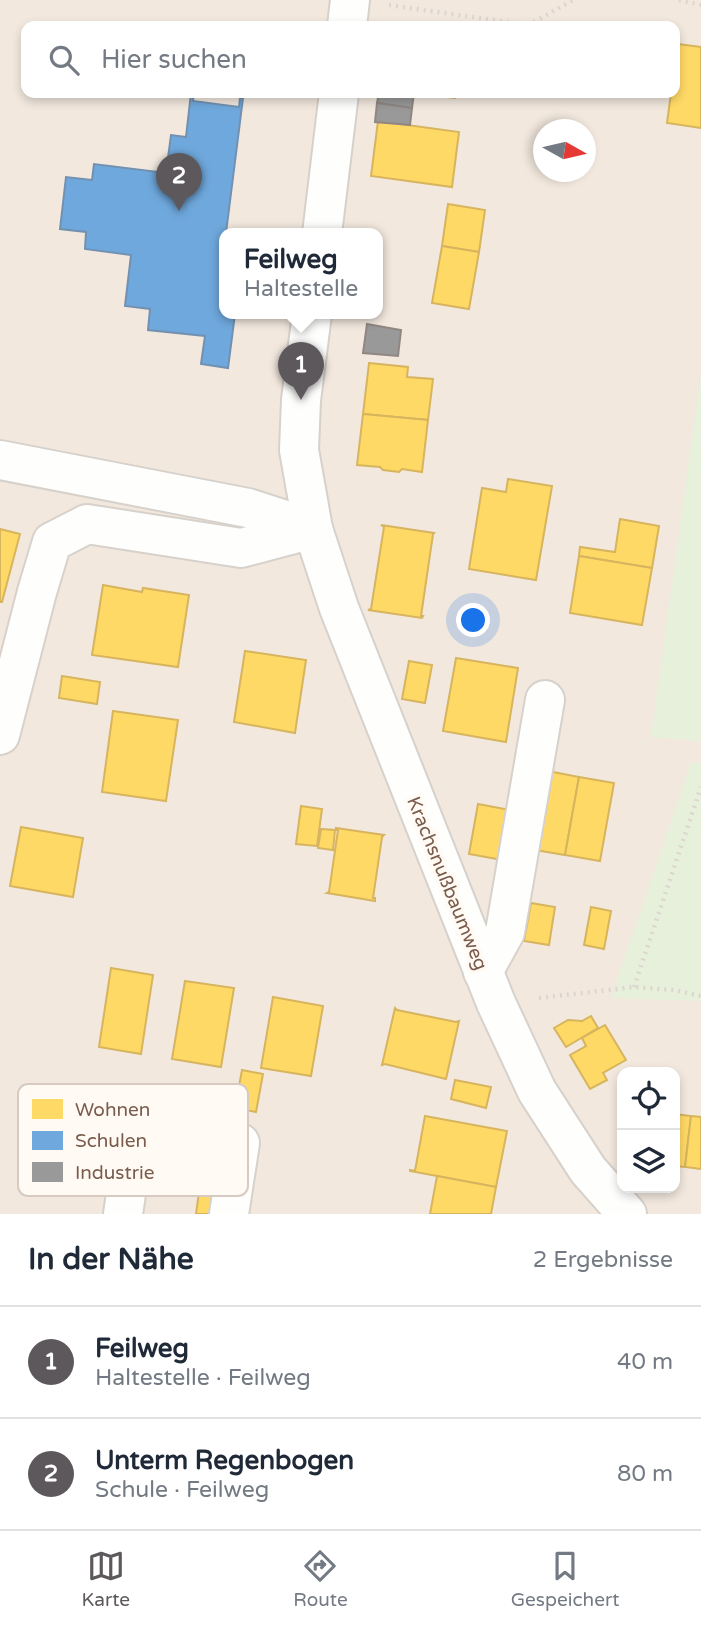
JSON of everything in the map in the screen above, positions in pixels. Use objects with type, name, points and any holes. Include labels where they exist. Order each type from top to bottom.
[{"type":"street","points":[[351,21],[365,2]]},
{"type":"street","points":[[323,228],[338,98]]},
{"type":"street","name":"Krachsnußbaumweg","points":[[311,319],[299,450],[313,529],[339,608],[490,987],[537,1091],[588,1170],[627,1214]]},
{"type":"street","points":[[0,460],[248,508],[313,529]]},
{"type":"street","points":[[0,736],[52,542],[88,524],[241,548],[313,529]]},
{"type":"street","points":[[490,987],[505,932],[545,699]]},
{"type":"street","points":[[123,1214],[126,1196]]},
{"type":"street","points":[[229,1214],[232,1196]]},
{"type":"path","points":[[534,21],[573,0]]},
{"type":"path","points":[[679,0],[701,5]]},
{"type":"path","points":[[365,2],[507,21]]},
{"type":"path","points":[[634,987],[701,787]]},
{"type":"path","points":[[490,987],[634,987],[674,990],[701,996]]},
{"type":"shaded area","points":[[0,0],[701,0],[701,1214],[0,1214]]},
{"type":"green space","points":[[701,371],[701,741],[651,737]]},
{"type":"green space","points":[[691,762],[701,763],[701,1001],[611,998]]},
{"type":"building: Wohnen","points":[[680,44],[701,47],[701,128],[667,123],[670,98],[680,98]]},
{"type":"building: Wohnen","points":[[378,121],[459,132],[452,187],[371,176]]},
{"type":"building: Wohnen","points":[[448,204],[485,210],[479,252],[442,246]]},
{"type":"building: Wohnen","points":[[442,246],[479,252],[469,309],[432,303]]},
{"type":"building: Wohnen","points":[[369,363],[408,367],[407,377],[433,379],[428,420],[363,414]]},
{"type":"building: Wohnen","points":[[363,414],[428,420],[422,472],[402,469],[399,472],[357,465]]},
{"type":"building: Wohnen","points":[[508,479],[552,486],[536,580],[469,569],[482,488],[506,492]]},
{"type":"building: Wohnen","points":[[620,519],[659,526],[652,568],[579,556],[580,547],[615,552]]},
{"type":"building: Wohnen","points":[[381,525],[434,533],[422,618],[368,610],[371,609],[384,527]]},
{"type":"building: Wohnen","points":[[0,529],[20,534],[2,602],[0,602]]},
{"type":"building: Wohnen","points":[[579,556],[652,568],[642,625],[570,613]]},
{"type":"building: Wohnen","points":[[103,585],[142,592],[143,588],[189,595],[178,667],[92,655]]},
{"type":"building: Wohnen","points":[[245,651],[306,660],[295,733],[234,722]]},
{"type":"building: Wohnen","points":[[456,658],[518,668],[506,742],[443,731]]},
{"type":"building: Wohnen","points":[[409,661],[432,665],[425,703],[402,699]]},
{"type":"building: Wohnen","points":[[62,676],[100,682],[97,704],[59,698]]},
{"type":"building: Wohnen","points":[[113,711],[178,720],[166,801],[102,792]]},
{"type":"building: Wohnen","points":[[543,770],[579,777],[565,855],[529,849]]},
{"type":"building: Wohnen","points":[[579,777],[614,783],[600,861],[565,855]]},
{"type":"building: Wohnen","points":[[478,804],[516,811],[508,861],[469,854]]},
{"type":"building: Wohnen","points":[[301,806],[322,809],[317,846],[296,844]]},
{"type":"building: Wohnen","points":[[21,827],[83,838],[73,897],[10,886]]},
{"type":"building: Wohnen","points":[[336,828],[384,835],[373,898],[375,901],[327,893],[338,830]]},
{"type":"building: Wohnen","points":[[321,829],[335,830],[333,850],[318,848]]},
{"type":"building: Wohnen","points":[[531,903],[555,907],[549,945],[524,941]]},
{"type":"building: Wohnen","points":[[591,907],[611,911],[604,949],[584,945]]},
{"type":"building: Wohnen","points":[[111,968],[153,975],[141,1054],[99,1047]]},
{"type":"building: Wohnen","points":[[185,981],[234,988],[221,1067],[172,1059]]},
{"type":"building: Wohnen","points":[[273,997],[323,1006],[311,1076],[261,1068]]},
{"type":"building: Wohnen","points":[[395,1008],[459,1021],[446,1079],[382,1065]]},
{"type":"building: Wohnen","points":[[591,1016],[598,1028],[566,1047],[554,1028],[568,1020],[582,1021]]},
{"type":"building: Wohnen","points":[[605,1025],[626,1060],[603,1073],[607,1080],[590,1089],[570,1055],[586,1046],[582,1038]]},
{"type":"building: Wohnen","points":[[242,1070],[263,1074],[256,1112],[248,1110],[248,1084],[239,1084]]},
{"type":"building: Wohnen","points":[[455,1080],[491,1087],[486,1108],[451,1099]]},
{"type":"building: Wohnen","points":[[680,1115],[691,1116],[685,1167],[680,1166]]},
{"type":"building: Wohnen","points":[[425,1116],[507,1131],[496,1187],[410,1171],[415,1171]]},
{"type":"building: Wohnen","points":[[691,1116],[701,1117],[701,1169],[685,1167]]},
{"type":"building: Wohnen","points":[[437,1176],[496,1187],[491,1214],[430,1214]]},
{"type":"building: Wohnen","points":[[198,1196],[220,1196],[217,1214],[196,1214]]},
{"type":"building: Schulen","points":[[190,98],[193,98],[193,101],[239,107],[240,98],[243,98],[227,228],[219,228],[219,319],[234,319],[228,368],[201,364],[205,336],[148,330],[150,309],[125,306],[131,255],[85,249],[86,232],[60,229],[66,177],[92,180],[94,164],[166,173],[171,135],[186,137]]},
{"type":"building: Industrie","points":[[378,98],[413,98],[412,108],[377,103]]},
{"type":"building: Industrie","points":[[377,103],[412,108],[410,125],[375,122]]},
{"type":"building: Industrie","points":[[367,324],[401,330],[398,356],[363,353]]},
{"type":"place","name":"Unterm Regenbogen","points":[[179,211]]},
{"type":"place","name":"Feilweg","points":[[301,400]]}]
